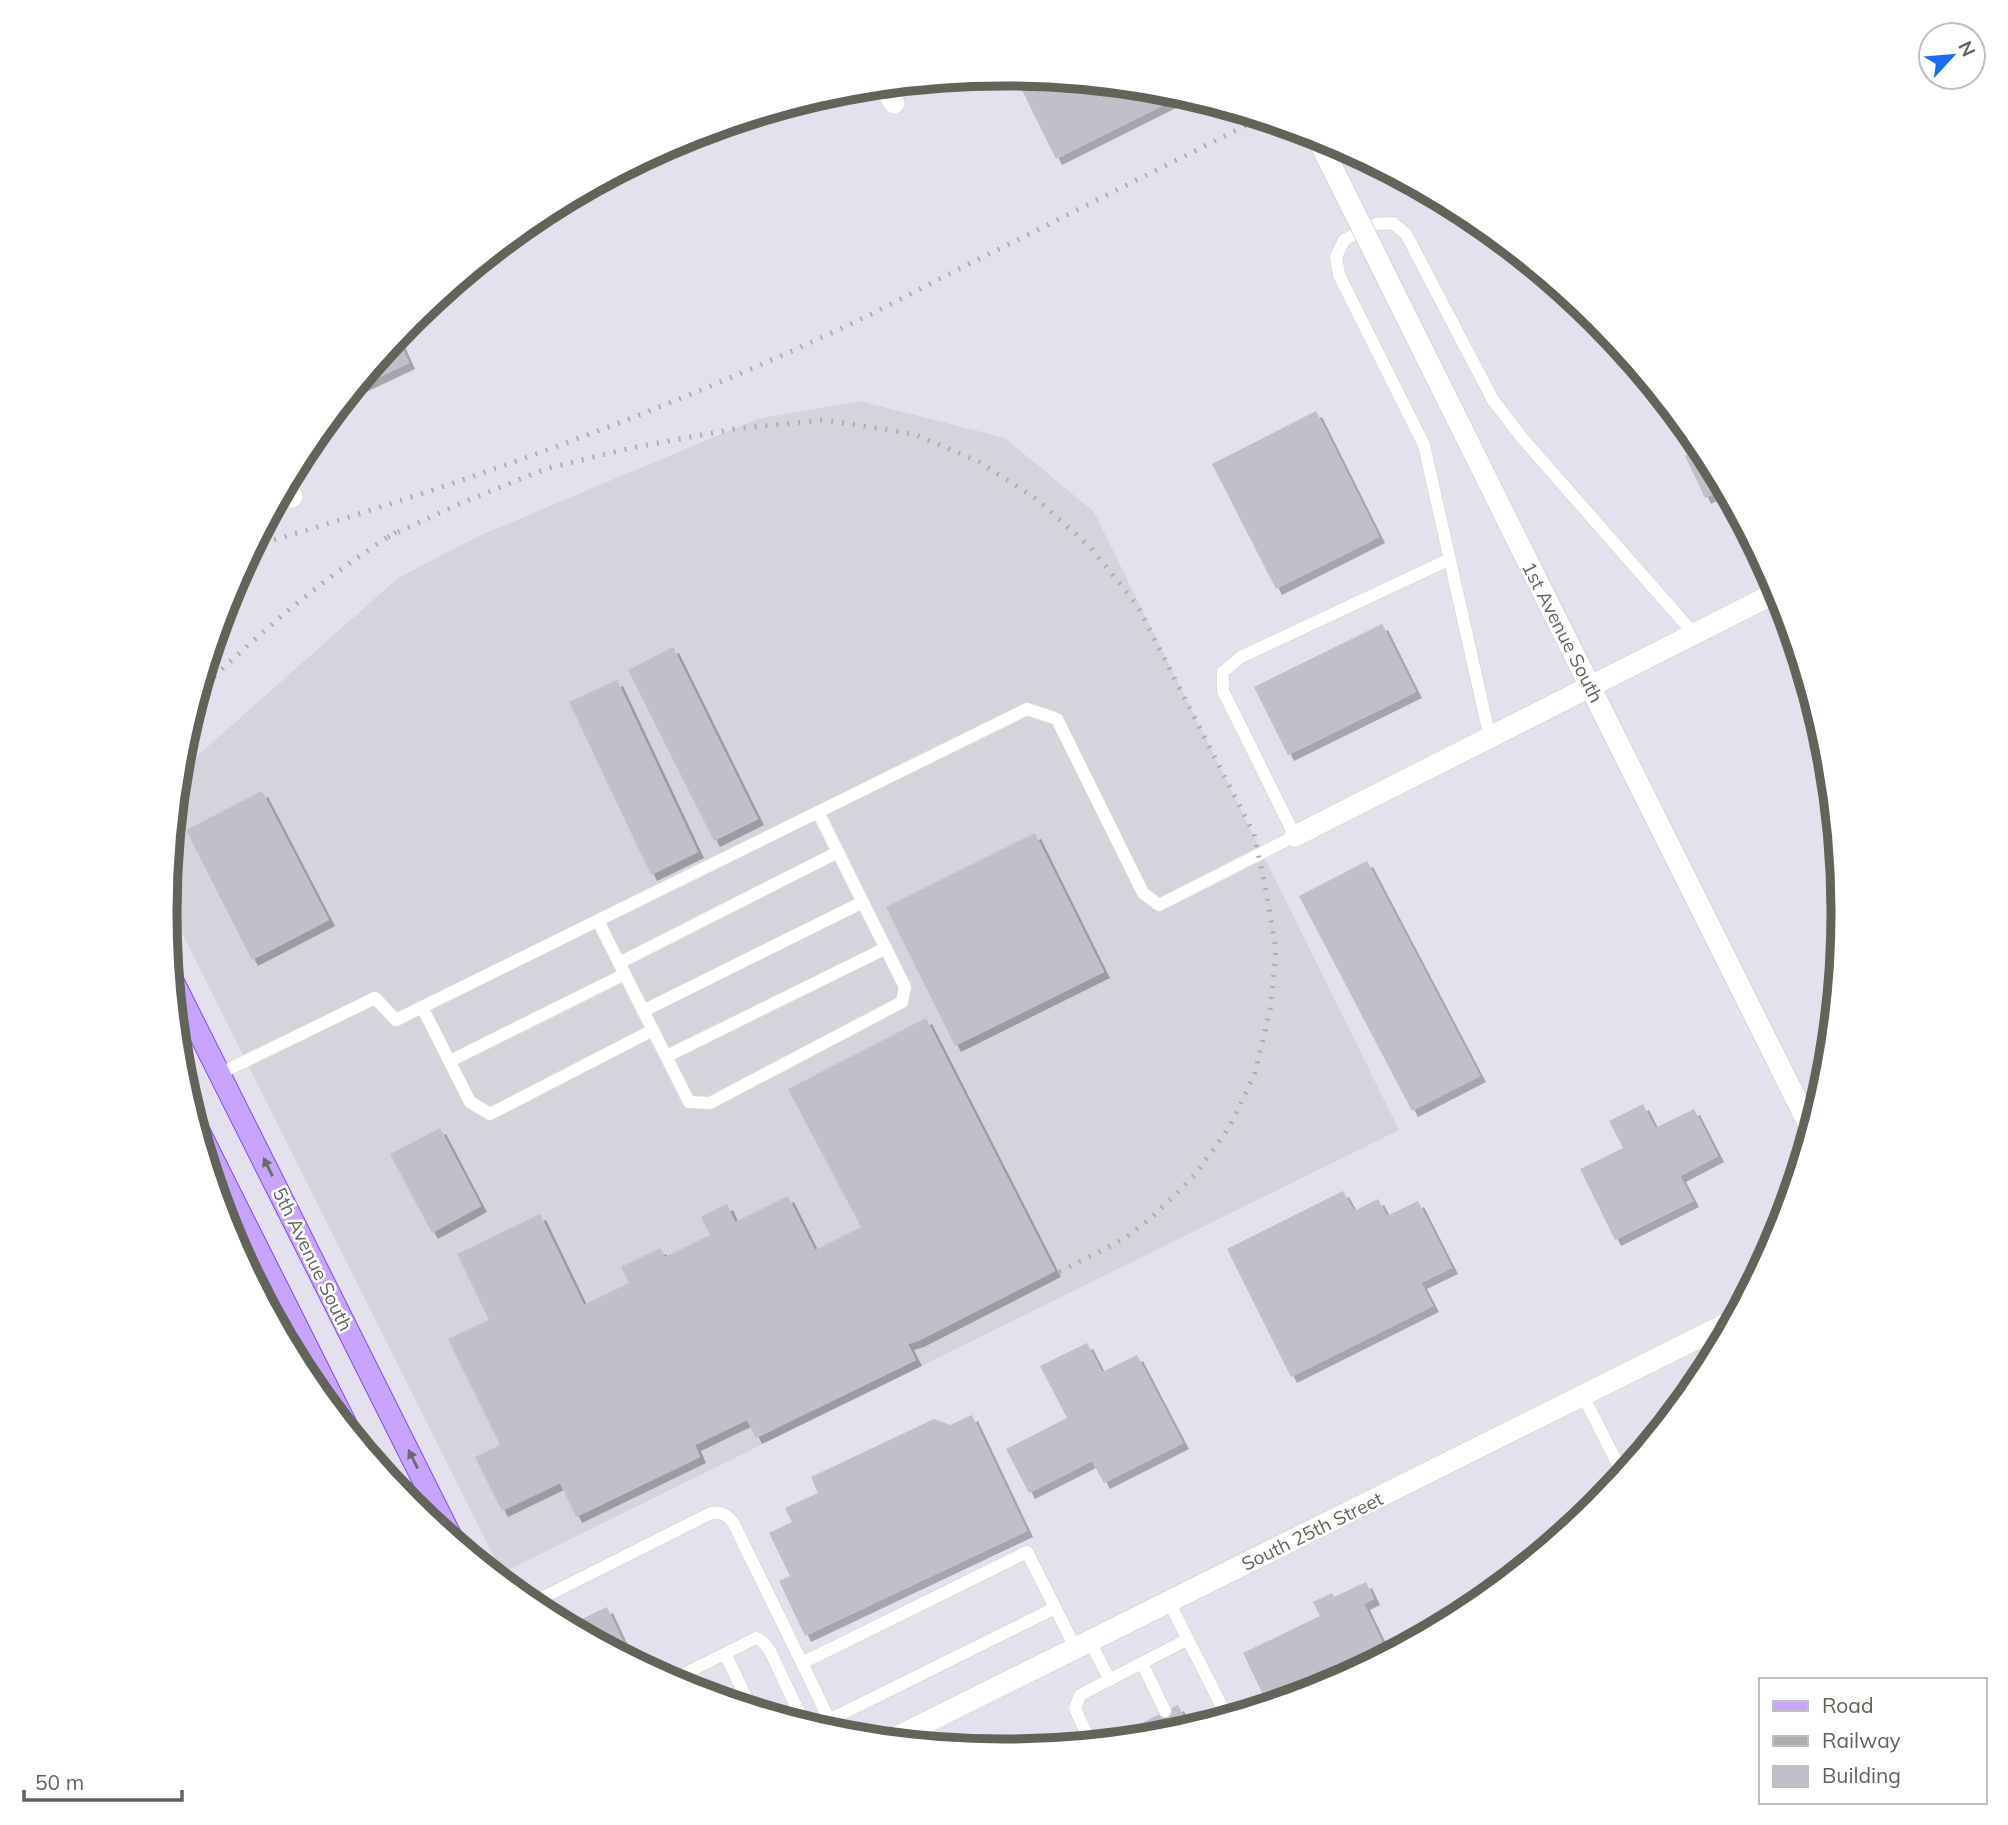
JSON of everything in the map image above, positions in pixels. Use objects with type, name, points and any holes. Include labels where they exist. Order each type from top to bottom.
[{"type":"main road","name":"5th Avenue South","points":[[182,998],[442,1519]]},
{"type":"main road","points":[[223,1184],[290,1329]]},
{"type":"street","name":"1st Avenue South","points":[[1324,151],[1805,1117]]},
{"type":"street","points":[[1294,836],[1768,596]]},
{"type":"street","name":"South 25th Street","points":[[905,1733],[1719,1328]]},
{"type":"lane","points":[[1490,738],[1423,445],[1339,275],[1336,257],[1344,240],[1376,225],[1393,223],[1406,234],[1493,400],[1523,439],[1694,634]]},
{"type":"lane","points":[[221,1073],[375,998],[396,1020],[1027,709],[1057,719],[1143,893],[1159,905],[1294,836],[1223,691],[1223,672],[1241,657],[1448,560]]},
{"type":"lane","points":[[598,921],[690,1102],[710,1103],[902,1002],[905,987],[818,812]]},
{"type":"lane","points":[[450,1061],[838,852]]},
{"type":"lane","points":[[643,1011],[863,902]]},
{"type":"lane","points":[[667,1056],[886,948]]},
{"type":"lane","points":[[422,1007],[470,1102],[490,1114],[653,1030]]},
{"type":"lane","points":[[1583,1396],[1619,1466]]},
{"type":"lane","points":[[542,1598],[711,1513],[720,1512],[734,1524],[829,1720]]},
{"type":"lane","points":[[802,1663],[1027,1552],[1055,1608],[1110,1680]]},
{"type":"lane","points":[[1169,1602],[1223,1709]]},
{"type":"lane","points":[[829,1720],[1055,1608]]},
{"type":"lane","points":[[684,1674],[756,1638],[770,1651],[799,1713]]},
{"type":"lane","points":[[1087,1734],[1075,1709],[1080,1695],[1188,1639]]},
{"type":"lane","points":[[725,1654],[746,1698]]},
{"type":"lane","points":[[1142,1663],[1165,1711]]},
{"type":"shaded area","points":[[859,401],[1005,438],[1094,512],[1399,1130],[505,1571],[498,1566],[177,924],[179,858],[191,761],[398,578],[481,535],[757,419]]},
{"type":"building","points":[[1020,87],[1112,93],[1168,103],[1056,159]]},
{"type":"building","points":[[402,346],[409,363],[371,381]]},
{"type":"building","points":[[1316,411],[1379,537],[1276,589],[1212,464]]},
{"type":"building","points":[[1691,453],[1716,493],[1705,498],[1685,456]]},
{"type":"building","points":[[1382,624],[1416,692],[1288,755],[1254,687]]},
{"type":"building","points":[[673,647],[758,819],[714,841],[628,670]]},
{"type":"building","points":[[617,680],[698,852],[651,875],[569,702]]},
{"type":"building","points":[[262,791],[329,920],[252,960],[186,830]]},
{"type":"building","points":[[1035,833],[1104,972],[955,1046],[886,907]]},
{"type":"building","points":[[1367,861],[1480,1076],[1412,1111],[1299,896]]},
{"type":"building","points":[[926,1018],[1055,1271],[908,1344],[916,1360],[756,1438],[747,1420],[695,1445],[700,1457],[576,1517],[560,1483],[502,1511],[475,1457],[500,1445],[448,1339],[489,1320],[457,1254],[540,1214],[584,1305],[629,1283],[621,1267],[660,1248],[665,1257],[710,1235],[701,1217],[727,1204],[735,1222],[788,1196],[815,1250],[861,1227],[788,1089]]},
{"type":"building","points":[[1643,1104],[1655,1128],[1694,1109],[1718,1156],[1680,1176],[1693,1201],[1615,1240],[1580,1169],[1623,1148],[1609,1121]]},
{"type":"building","points":[[440,1128],[481,1206],[432,1233],[390,1154]]},
{"type":"building","points":[[1343,1191],[1354,1211],[1378,1199],[1387,1216],[1418,1201],[1452,1268],[1421,1283],[1433,1306],[1291,1377],[1227,1249]]},
{"type":"building","points":[[1087,1343],[1102,1372],[1137,1355],[1183,1443],[1104,1483],[1092,1461],[1029,1493],[1006,1449],[1067,1418],[1040,1366]]},
{"type":"building","points":[[972,1415],[1027,1531],[805,1636],[779,1581],[790,1576],[769,1533],[792,1522],[785,1508],[818,1493],[811,1477],[934,1419],[950,1425]]},
{"type":"building","points":[[1366,1582],[1374,1599],[1364,1604],[1384,1646],[1320,1676],[1264,1697],[1243,1653],[1320,1616],[1313,1602],[1332,1593],[1334,1597]]},
{"type":"building","points":[[607,1607],[626,1647],[591,1628],[579,1620]]},
{"type":"building","points":[[1178,1705],[1185,1719],[1165,1723],[1129,1729]]},
{"type":"railway","points":[[265,542],[472,477],[687,396],[862,319],[1250,124]]},
{"type":"railway","points":[[388,537],[545,469],[631,448],[734,429],[824,420],[914,434],[979,462],[1038,500],[1091,548],[1137,605],[1254,834],[1276,951],[1270,1010],[1255,1073],[1230,1126],[1195,1175],[1150,1219],[1122,1240],[1057,1273]]},
{"type":"railway","points":[[211,680],[293,607],[369,549],[396,532]]}]
